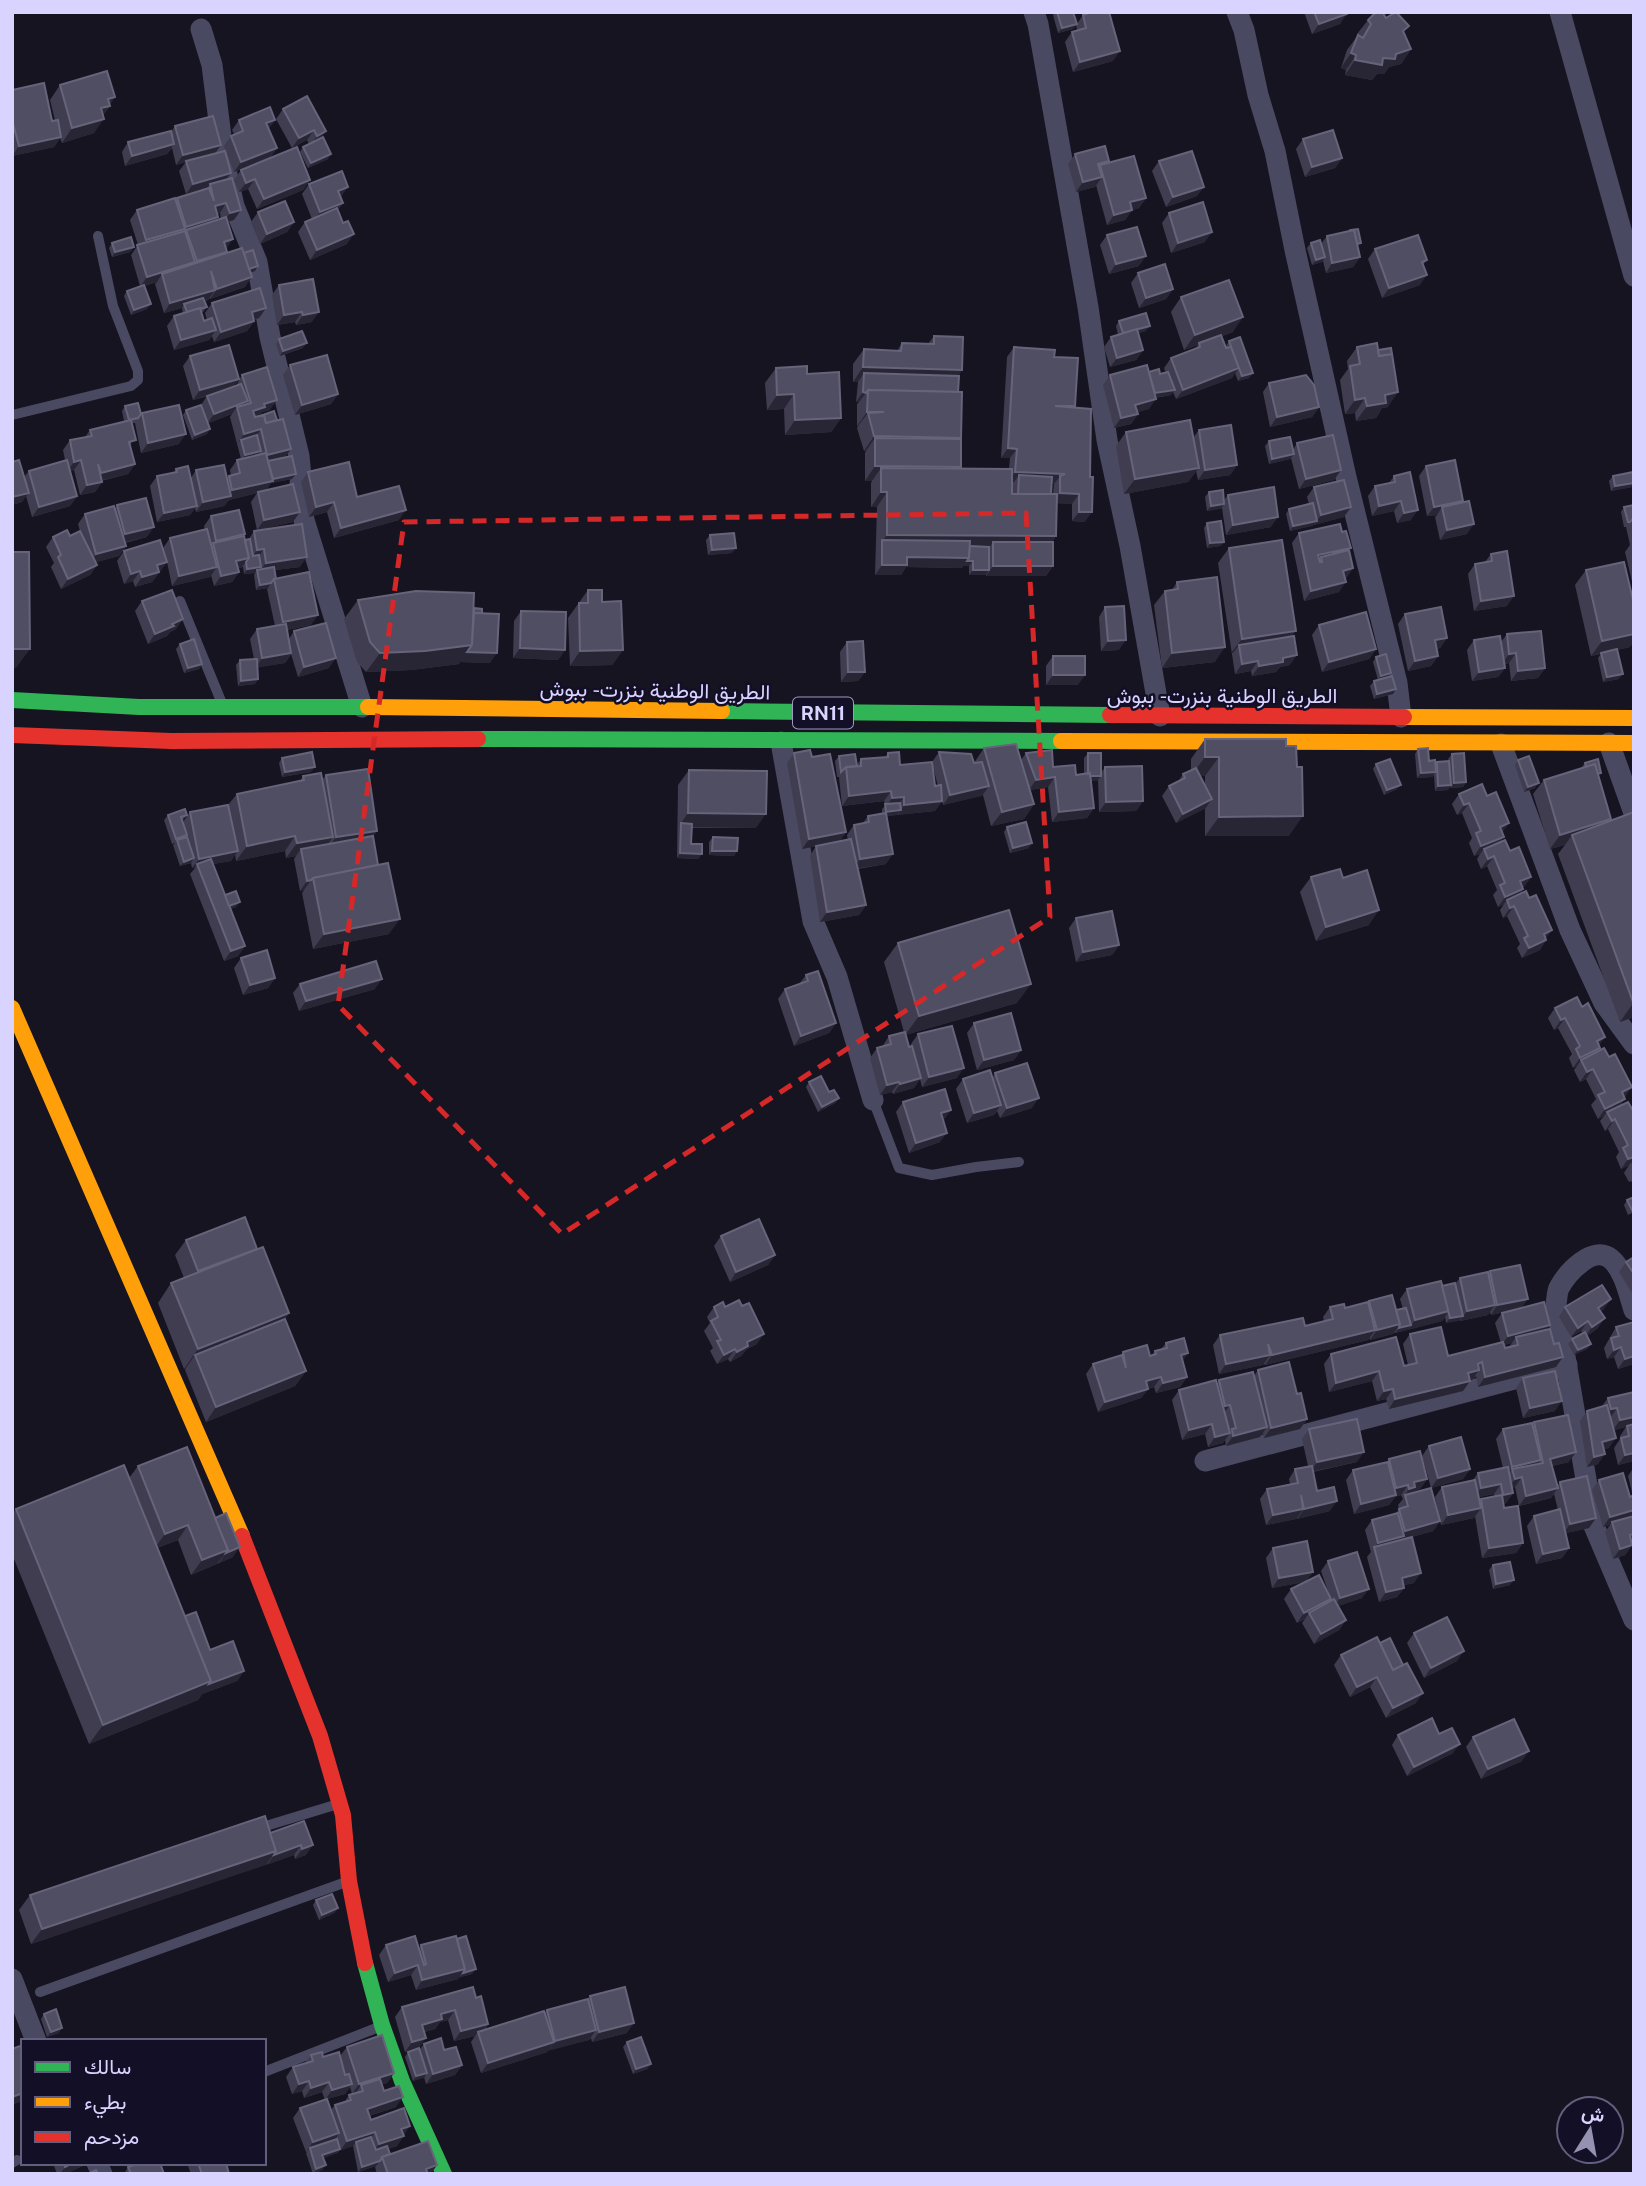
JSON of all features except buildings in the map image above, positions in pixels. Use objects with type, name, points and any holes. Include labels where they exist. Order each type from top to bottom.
[{"type":"main road","name":"الطريق الوطنية بنزرت - ببوش","points":[[12,701],[139,707],[362,706],[1160,716],[1634,718]]},
{"type":"main road","name":"RN11","points":[[12,735],[141,740],[1634,743]]},
{"type":"main road","points":[[12,1008],[250,1555],[320,1736],[343,1815],[349,1881],[361,1948],[382,2025],[402,2081],[444,2174]]},
{"type":"street","points":[[1034,12],[1088,307],[1107,440],[1130,546],[1160,716]]},
{"type":"street","points":[[1237,12],[1275,150],[1346,477],[1397,683],[1401,717]]},
{"type":"street","points":[[1560,12],[1634,276]]},
{"type":"street","points":[[201,29],[212,65],[226,173],[234,206],[257,262],[270,337],[299,456],[299,494],[304,520],[362,706]]},
{"type":"street","points":[[781,742],[813,921],[836,977],[873,1100]]},
{"type":"street","points":[[1609,743],[1634,813]]},
{"type":"street","points":[[1501,744],[1570,930],[1604,1003],[1634,1044]]},
{"type":"street","points":[[1634,1310],[1626,1284],[1612,1260],[1604,1256],[1590,1256],[1578,1264],[1559,1289],[1556,1304],[1594,1527],[1634,1620]]},
{"type":"street","points":[[1205,1461],[1567,1365]]},
{"type":"street","points":[[12,1979],[35,2039]]},
{"type":"lane","points":[[12,415],[131,386],[138,380],[138,371],[114,306],[99,236]]},
{"type":"lane","points":[[180,601],[224,707]]},
{"type":"lane","points":[[873,1100],[899,1168],[932,1175],[1019,1162]]},
{"type":"lane","points":[[240,1834],[340,1804]]},
{"type":"lane","points":[[40,1992],[349,1881]]},
{"type":"lane","points":[[266,2071],[382,2025]]},
{"type":"highlighted area","points":[[1026,513],[1050,917],[562,1234],[338,1005],[404,522]]},
{"type":"traffic: fast","points":[[12,700],[139,707],[368,707]]},
{"type":"traffic: fast","points":[[722,711],[1110,715]]},
{"type":"traffic: fast","points":[[478,739],[1061,741]]},
{"type":"traffic: fast","points":[[365,1963],[382,2025],[402,2081],[444,2174]]},
{"type":"traffic: slow","points":[[368,707],[722,711]]},
{"type":"traffic: slow","points":[[1404,717],[1634,718]]},
{"type":"traffic: slow","points":[[1061,741],[1634,743]]},
{"type":"traffic: slow","points":[[12,1008],[242,1536]]},
{"type":"traffic: jam","points":[[1110,715],[1404,717]]},
{"type":"traffic: jam","points":[[12,735],[171,741],[478,739]]},
{"type":"traffic: jam","points":[[242,1536],[320,1736],[343,1815],[349,1881],[365,1963]]}]
